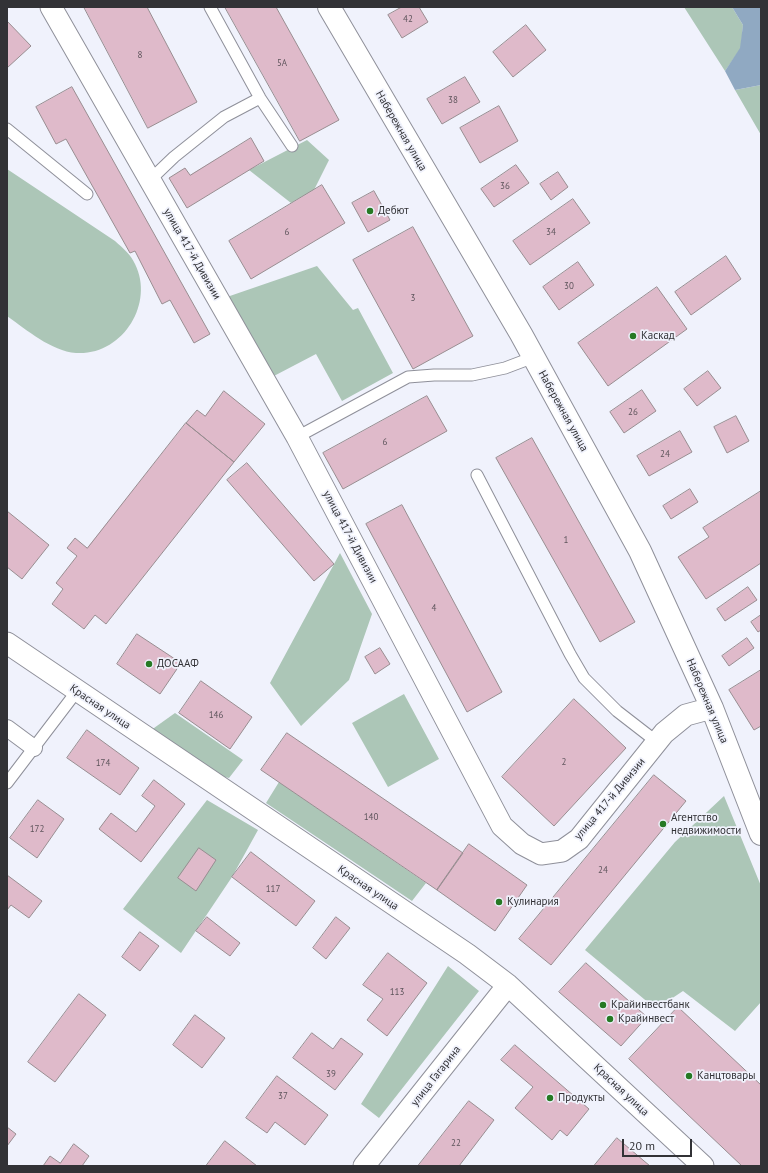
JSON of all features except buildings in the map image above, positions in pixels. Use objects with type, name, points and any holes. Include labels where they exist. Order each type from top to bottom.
[{"type":"street","name":"улица 417-й Дивизии","points":[[51,7],[297,437],[502,826],[522,844],[541,854],[562,851],[579,839],[664,733],[686,715],[712,708]]},
{"type":"street","name":"Набережная улица","points":[[329,7],[534,357],[640,551],[712,708],[761,834]]},
{"type":"street","name":"Красная улица","points":[[7,643],[467,954],[508,985],[703,1166]]},
{"type":"street","points":[[7,728],[34,748]]},
{"type":"street","name":"улица Гагарина","points":[[364,1166],[508,985]]},
{"type":"lane","points":[[210,7],[260,98],[292,146]]},
{"type":"lane","points":[[150,180],[174,157],[224,117],[260,98]]},
{"type":"lane","points":[[7,129],[87,194]]},
{"type":"lane","points":[[297,437],[408,377],[472,375],[505,368],[534,357]]},
{"type":"lane","points":[[477,475],[584,678],[617,711],[657,742]]},
{"type":"lane","points":[[7,783],[77,691]]},
{"type":"green space","points":[[684,7],[732,7],[743,25],[741,48],[725,71]]},
{"type":"green space","points":[[761,85],[761,135],[735,90]]},
{"type":"green space","points":[[307,140],[329,160],[314,190],[291,203],[249,170]]},
{"type":"green space","points":[[7,169],[115,241],[135,264],[140,279],[141,295],[137,311],[130,325],[120,337],[107,346],[93,352],[76,353],[57,348],[40,339],[7,316]]},
{"type":"green space","points":[[317,266],[353,310],[358,308],[393,373],[342,401],[316,354],[272,377],[224,298]]},
{"type":"green space","points":[[340,553],[372,614],[349,680],[301,726],[270,683]]},
{"type":"green space","points":[[404,694],[439,759],[388,787],[352,723]]},
{"type":"green space","points":[[175,713],[243,760],[229,778],[207,773],[147,733]]},
{"type":"green space","points":[[279,782],[426,883],[412,901],[266,803]]},
{"type":"green space","points":[[724,796],[761,886],[761,1002],[735,1031],[683,991],[656,1009],[585,950],[675,842]]},
{"type":"green space","points":[[207,800],[258,830],[232,877],[181,953],[123,909]]},
{"type":"green space","points":[[448,966],[479,991],[379,1118],[361,1104]]},
{"type":"water","points":[[732,7],[761,7],[761,85],[735,90],[725,71],[740,48],[743,25]]},
{"type":"place","name":"Дебют","points":[[370,211]]},
{"type":"place","name":"Каскад","points":[[633,336]]},
{"type":"place","name":"ДОСААФ","points":[[149,664]]},
{"type":"place","name":"Агентство недвижимости","points":[[663,824]]},
{"type":"place","name":"Кулинария","points":[[499,902]]},
{"type":"place","name":"Крайинвестбанк","points":[[603,1005]]},
{"type":"place","name":"Крайинвест","points":[[610,1019]]},
{"type":"place","name":"Канцтовары","points":[[689,1076]]},
{"type":"place","name":"Продукты","points":[[550,1098]]}]
